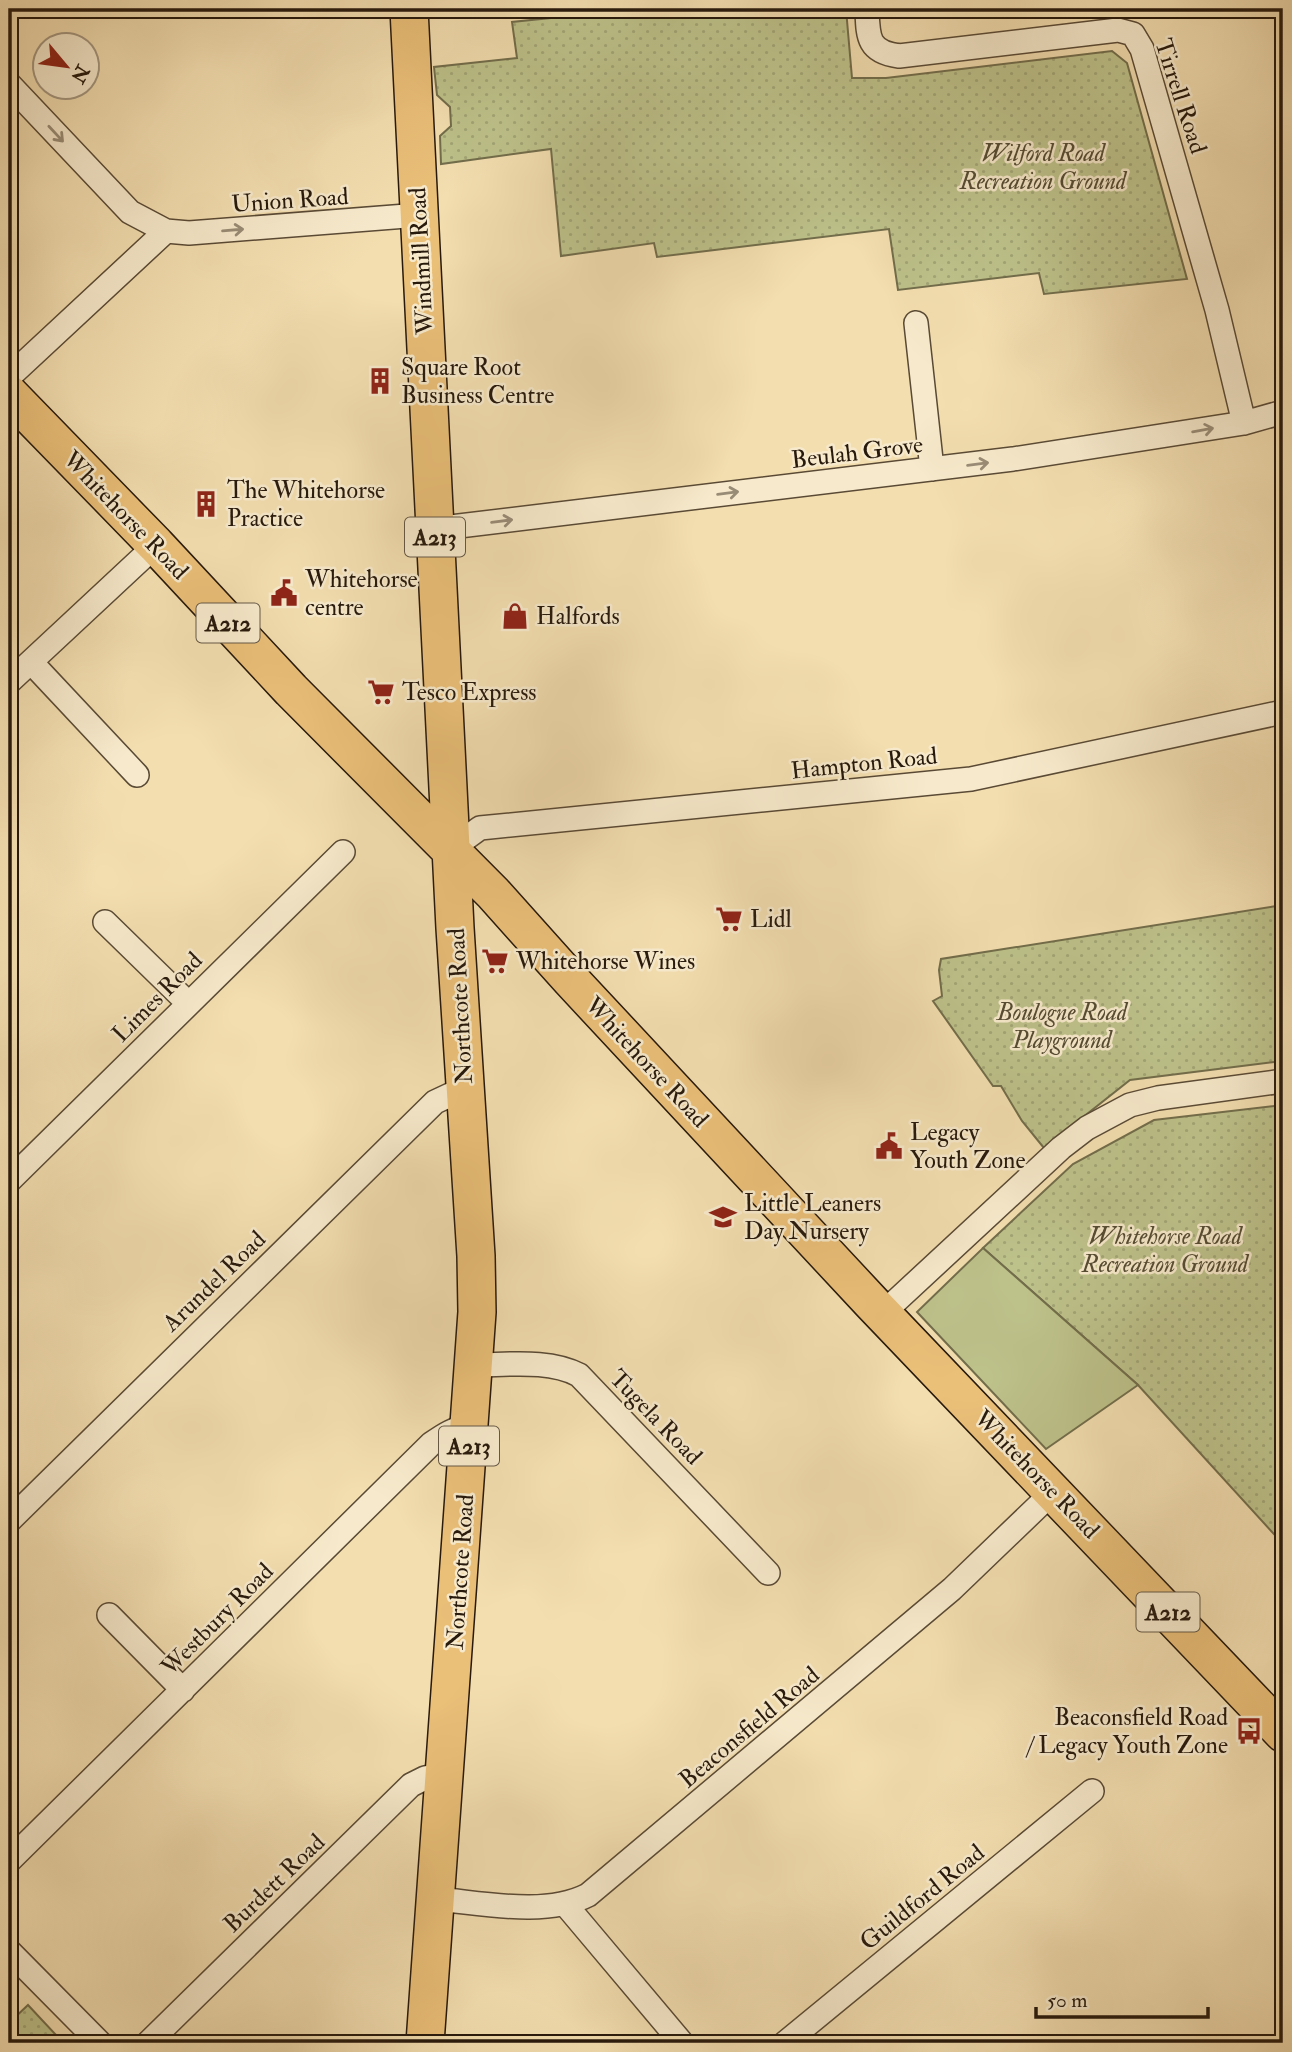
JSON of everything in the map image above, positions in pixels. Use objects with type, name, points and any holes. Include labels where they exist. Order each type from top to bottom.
[{"type":"main road","name":"Windmill Road","points":[[408,9],[451,849]]},
{"type":"main road","name":"Whitehorse Road","points":[[9,394],[156,545],[291,690],[451,849],[664,1081],[1283,1733]]},
{"type":"main road","name":"Northcote Road","points":[[425,2043],[471,1426],[477,1312],[476,1255],[451,849]]},
{"type":"main road","points":[[455,930],[494,925],[511,913]]},
{"type":"street","name":"Tirrell Road","points":[[866,9],[870,38],[879,52],[899,56],[1118,30],[1133,34],[1142,50],[1217,310],[1244,423]]},
{"type":"street","name":"Union Road","points":[[9,84],[130,212],[166,231],[189,233],[419,215]]},
{"type":"street","points":[[9,377],[166,231]]},
{"type":"street","points":[[916,323],[932,470]]},
{"type":"street","name":"Beulah Grove","points":[[434,529],[932,470],[1244,423],[1283,412]]},
{"type":"street","points":[[9,682],[156,545]]},
{"type":"street","points":[[31,662],[137,775]]},
{"type":"street","name":"Hampton Road","points":[[451,849],[480,828],[971,779],[1283,712]]},
{"type":"street","name":"Limes Road","points":[[9,1181],[343,852]]},
{"type":"street","points":[[105,922],[188,1003]]},
{"type":"street","points":[[883,1313],[1087,1128],[1130,1105],[1158,1098],[1283,1081]]},
{"type":"street","name":"Arundel Road","points":[[9,1521],[435,1102],[450,1095],[465,1094]]},
{"type":"street","name":"Tugela Road","points":[[474,1365],[548,1366],[579,1375],[768,1573]]},
{"type":"street","name":"Westbury Road","points":[[9,1861],[431,1444],[446,1433],[471,1426]]},
{"type":"street","name":"Beaconsfield Road","points":[[436,1899],[534,1906],[565,1904],[589,1895],[943,1597],[1054,1491]]},
{"type":"street","points":[[109,1615],[183,1690]]},
{"type":"street","name":"Burdett Road","points":[[148,2043],[411,1785],[425,1778],[444,1774]]},
{"type":"street","name":"Guildford Road","points":[[785,2043],[1092,1791]]},
{"type":"street","points":[[565,1904],[682,2043]]},
{"type":"street","points":[[9,1951],[100,2043]]},
{"type":"green space","name":"Wilford Road Recreation Ground","points":[[639,9],[846,9],[852,78],[886,78],[1112,51],[1127,63],[1187,279],[1044,294],[1039,273],[898,290],[889,229],[657,257],[654,243],[561,256],[551,149],[441,164],[440,136],[451,126],[450,107],[437,95],[434,67],[517,58],[512,22]]},
{"type":"green space","name":"Boulogne Road Playground","points":[[1283,905],[1283,1061],[1130,1080],[1044,1148],[1022,1121],[1001,1086],[993,1086],[933,1001],[942,996],[939,970],[941,959]]},
{"type":"green space","name":"Whitehorse Road Recreation Ground","points":[[1283,1105],[1283,1544],[1138,1385],[983,1248],[1073,1164],[1154,1120]]},
{"type":"green space","points":[[983,1248],[1138,1385],[1046,1449],[917,1312]]},
{"type":"green space","points":[[28,2005],[56,2035],[47,2043],[9,2043],[9,2023]]},
{"type":"place","name":"Square Root Business Centre","points":[[380,381]]},
{"type":"place","name":"The Whitehorse Practice","points":[[206,504]]},
{"type":"place","name":"Whitehorse centre","points":[[284,593]]},
{"type":"place","name":"Halfords","points":[[515,616]]},
{"type":"place","name":"Tesco Express","points":[[381,692]]},
{"type":"place","name":"Lidl","points":[[729,919]]},
{"type":"place","name":"Whitehorse Wines","points":[[495,961]]},
{"type":"place","name":"Legacy Youth Zone","points":[[889,1146]]},
{"type":"place","name":"Little Leaners Day Nursery","points":[[723,1217]]},
{"type":"place","name":"Beaconsfield Road / Legacy Youth Zone","points":[[1249,1731]]}]
